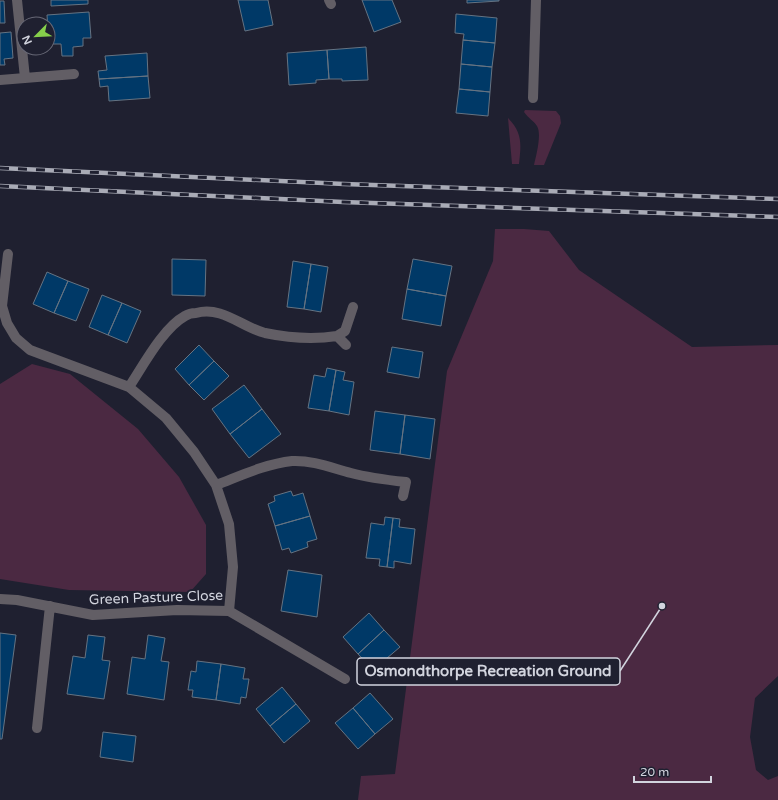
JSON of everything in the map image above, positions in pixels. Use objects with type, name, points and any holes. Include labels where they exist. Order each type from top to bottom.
[{"type":"street","points":[[17,0],[25,78]]},
{"type":"street","points":[[533,98],[536,0]]},
{"type":"street","points":[[0,80],[74,74]]},
{"type":"street","name":"Green Pasture Close","points":[[0,599],[17,600],[94,616],[177,610],[229,611],[233,567],[229,524],[216,485],[194,452],[166,418],[129,387],[30,350],[16,338],[7,323],[2,306],[8,254]]},
{"type":"street","points":[[129,387],[153,349],[170,327],[185,315],[200,312],[218,312],[263,332],[292,338],[319,339],[337,336],[345,331],[353,308]]},
{"type":"street","points":[[337,336],[346,345]]},
{"type":"street","points":[[216,485],[264,466],[292,461],[322,464],[374,478],[406,482],[403,496]]},
{"type":"street","points":[[37,728],[50,606]]},
{"type":"street","points":[[229,611],[345,679]]},
{"type":"shaded area","points":[[525,110],[556,111],[560,116],[561,123],[544,165],[534,165],[539,134],[536,124],[527,116],[524,112]]},
{"type":"shaded area","points":[[508,118],[519,134],[519,164],[512,164]]},
{"type":"shaded area","points":[[495,229],[549,231],[579,270],[692,347],[778,345],[778,676],[755,698],[750,737],[756,770],[768,780],[778,776],[778,800],[358,800],[361,776],[395,774],[447,371],[493,261]]},
{"type":"shaded area","points":[[32,364],[70,374],[138,429],[179,477],[206,525],[206,574],[190,592],[69,590],[0,579],[0,384]]},
{"type":"building","points":[[51,0],[88,0],[88,4],[51,6]]},
{"type":"building","points":[[238,0],[268,0],[273,25],[245,31]]},
{"type":"building","points":[[362,0],[392,0],[401,22],[374,32]]},
{"type":"building","points":[[467,0],[499,0],[499,1],[467,3]]},
{"type":"building","points":[[0,1],[4,1],[5,23],[0,23]]},
{"type":"building","points":[[89,12],[91,38],[83,38],[83,46],[73,47],[73,56],[62,56],[61,44],[56,44],[56,16],[47,15]]},
{"type":"building","points":[[456,14],[497,18],[495,43],[463,40],[464,34],[455,33]]},
{"type":"building","points":[[11,32],[13,58],[4,59],[5,65],[0,65],[0,33]]},
{"type":"building","points":[[463,40],[495,43],[492,67],[461,64]]},
{"type":"building","points":[[366,47],[368,80],[342,81],[342,79],[329,79],[327,50]]},
{"type":"building","points":[[327,50],[329,79],[316,80],[316,83],[289,85],[287,53]]},
{"type":"building","points":[[147,53],[148,76],[99,79],[98,71],[107,70],[105,56]]},
{"type":"building","points":[[461,64],[492,67],[490,92],[459,89]]},
{"type":"building","points":[[148,76],[150,98],[109,101],[108,86],[100,87],[99,79]]},
{"type":"building","points":[[459,89],[490,92],[488,116],[456,113]]},
{"type":"building","points":[[172,259],[206,260],[205,296],[172,295]]},
{"type":"building","points":[[413,259],[452,266],[446,296],[407,289]]},
{"type":"building","points":[[293,261],[311,264],[304,309],[287,307]]},
{"type":"building","points":[[311,264],[328,267],[321,312],[304,309]]},
{"type":"building","points":[[47,272],[68,281],[54,313],[33,304]]},
{"type":"building","points":[[68,281],[89,289],[76,321],[54,313]]},
{"type":"building","points":[[407,289],[446,296],[441,326],[402,319]]},
{"type":"building","points":[[102,295],[122,303],[108,335],[89,327]]},
{"type":"building","points":[[122,303],[141,311],[127,343],[108,335]]},
{"type":"building","points":[[199,345],[214,361],[189,385],[175,369]]},
{"type":"building","points":[[392,347],[423,352],[419,378],[387,372]]},
{"type":"building","points":[[214,361],[229,376],[204,400],[189,385]]},
{"type":"building","points":[[327,368],[336,370],[329,411],[308,408],[314,375],[325,377]]},
{"type":"building","points":[[336,370],[345,372],[343,380],[354,382],[349,415],[329,411]]},
{"type":"building","points":[[244,385],[262,409],[230,434],[212,409]]},
{"type":"building","points":[[262,409],[281,434],[249,458],[230,434]]},
{"type":"building","points":[[375,411],[405,415],[400,454],[370,450]]},
{"type":"building","points":[[405,415],[435,419],[430,459],[400,454]]},
{"type":"building","points":[[291,491],[293,496],[303,493],[310,516],[275,526],[268,504],[275,501],[274,496]]},
{"type":"building","points":[[310,516],[317,539],[307,542],[308,547],[291,553],[289,548],[282,550],[275,526]]},
{"type":"building","points":[[385,517],[393,518],[387,567],[379,566],[380,559],[366,558],[371,523],[384,525]]},
{"type":"building","points":[[393,518],[400,519],[399,527],[415,529],[411,564],[394,561],[394,568],[387,567]]},
{"type":"building","points":[[288,570],[322,575],[317,617],[281,611]]},
{"type":"building","points":[[369,613],[384,630],[358,654],[343,637]]},
{"type":"building","points":[[384,630],[400,647],[373,670],[358,654]]},
{"type":"building","points":[[0,633],[16,635],[2,739],[0,739]]},
{"type":"building","points":[[88,635],[105,637],[102,660],[110,661],[104,699],[67,694],[73,656],[85,658]]},
{"type":"building","points":[[148,635],[165,638],[161,661],[169,662],[164,700],[127,694],[132,657],[145,659]]},
{"type":"building","points":[[197,661],[221,664],[216,700],[192,697],[193,690],[188,690],[191,671],[196,672]]},
{"type":"building","points":[[221,664],[245,668],[243,679],[249,679],[246,698],[241,697],[240,704],[216,700]]},
{"type":"building","points":[[282,687],[296,704],[270,726],[256,709]]},
{"type":"building","points":[[370,693],[393,719],[375,734],[353,708]]},
{"type":"building","points":[[296,704],[310,721],[284,743],[270,726]]},
{"type":"building","points":[[353,708],[375,734],[358,749],[335,723]]},
{"type":"building","points":[[103,732],[136,736],[133,762],[100,757]]},
{"type":"railway","points":[[0,168],[344,184],[778,199]]},
{"type":"railway","points":[[0,186],[343,202],[778,217]]},
{"type":"place","name":"Osmondthorpe Recreation Ground","points":[[662,606]]}]
